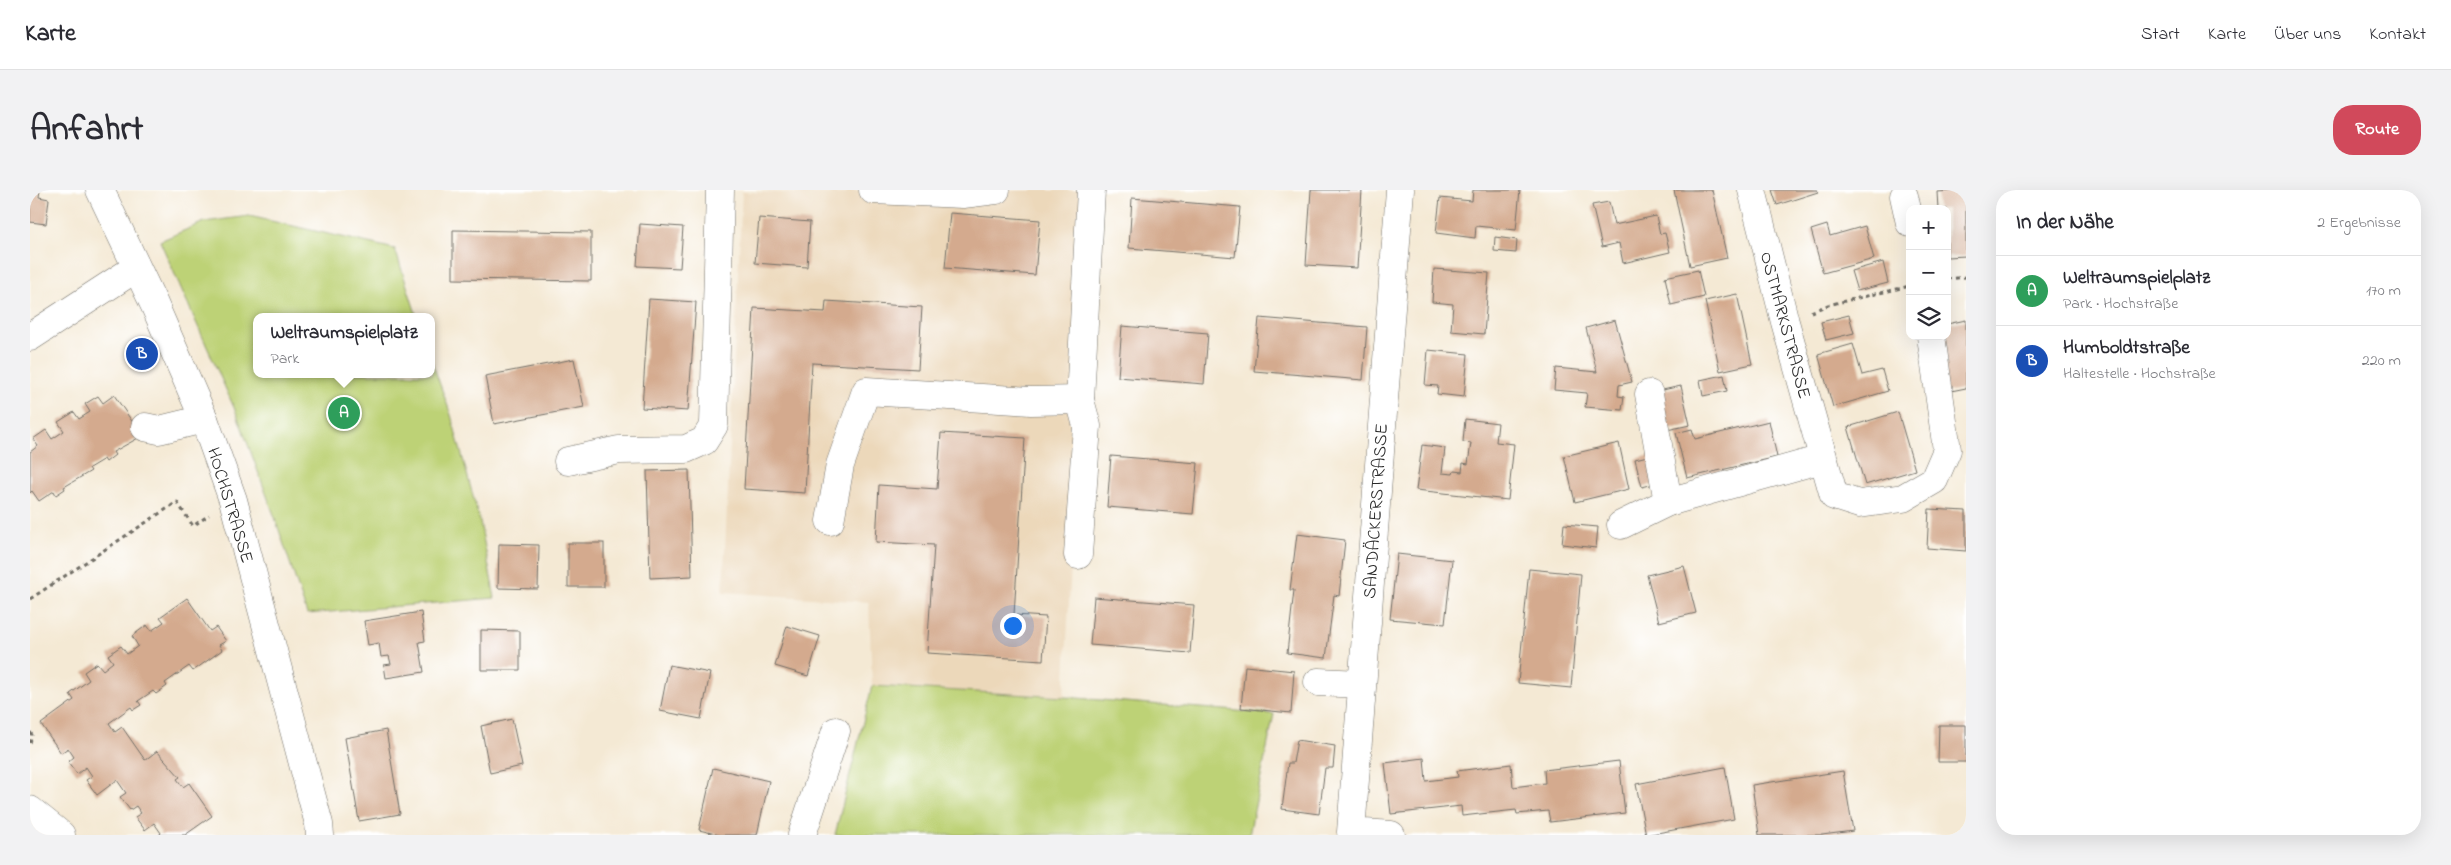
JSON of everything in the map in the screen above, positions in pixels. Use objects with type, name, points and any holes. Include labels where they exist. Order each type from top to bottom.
[{"type":"street","name":"HOCHSTRASSE","points":[[100,190],[204,419],[233,500],[320,835]]},
{"type":"street","points":[[568,461],[619,450],[686,450],[704,441],[714,425],[720,190]]},
{"type":"street","points":[[872,190],[963,194],[996,190]]},
{"type":"street","points":[[1078,556],[1087,426],[1080,400],[1091,190]]},
{"type":"street","name":"SANDÄCKERSTRASSE","points":[[1391,835],[1351,832],[1361,684],[1358,592],[1400,190]]},
{"type":"street","name":"OSTMARKSTRASSE","points":[[1752,190],[1822,459],[1834,496],[1859,504],[1903,498],[1934,480],[1947,450],[1932,340]]},
{"type":"street","points":[[1904,196],[1906,205]]},
{"type":"street","points":[[30,337],[136,268]]},
{"type":"street","points":[[830,521],[840,465],[866,391],[1031,401],[1080,400]]},
{"type":"street","points":[[1649,394],[1668,502]]},
{"type":"street","points":[[145,427],[159,430],[204,419]]},
{"type":"street","points":[[1621,525],[1668,502],[1822,459]]},
{"type":"street","points":[[1318,682],[1361,684]]},
{"type":"street","points":[[802,835],[836,731]]},
{"type":"street","points":[[30,810],[61,835]]},
{"type":"path","points":[[1951,279],[1966,277]]},
{"type":"path","points":[[1828,305],[1906,287]]},
{"type":"path","points":[[30,600],[177,502],[193,526],[233,500]]},
{"type":"path","points":[[30,732],[32,735],[30,743]]},
{"type":"shaded area","points":[[847,190],[1091,190],[1064,697],[872,686],[869,602],[723,592],[742,192],[846,194]]},
{"type":"green space","points":[[249,216],[395,249],[416,313],[253,313],[253,378],[435,378],[435,370],[451,415],[480,522],[495,598],[307,614],[274,515],[236,412],[160,241],[204,222]]},
{"type":"green space","points":[[872,686],[1064,697],[1274,714],[1249,835],[835,835]]},
{"type":"building","points":[[30,190],[40,190],[39,197],[49,199],[46,224],[30,222]]},
{"type":"building","points":[[1311,190],[1362,190],[1357,268],[1306,265]]},
{"type":"building","points":[[1473,190],[1520,190],[1516,230],[1476,226],[1475,238],[1436,233],[1440,198],[1472,201]]},
{"type":"building","points":[[1674,190],[1712,190],[1727,258],[1690,266]]},
{"type":"building","points":[[1772,190],[1817,190],[1818,192],[1777,205]]},
{"type":"building","points":[[1966,190],[1966,256],[1951,257],[1951,205],[1938,205],[1937,192]]},
{"type":"building","points":[[1132,198],[1240,207],[1235,257],[1129,248]]},
{"type":"building","points":[[1609,202],[1614,225],[1656,216],[1660,234],[1665,233],[1670,252],[1623,263],[1619,243],[1602,247],[1592,205]]},
{"type":"building","points":[[950,213],[1040,220],[1035,275],[945,268]]},
{"type":"building","points":[[759,218],[810,222],[807,267],[755,263]]},
{"type":"building","points":[[640,224],[683,227],[680,268],[637,266]]},
{"type":"building","points":[[1827,225],[1830,236],[1865,226],[1874,259],[1823,273],[1811,230]]},
{"type":"building","points":[[453,230],[591,232],[591,281],[453,279]]},
{"type":"building","points":[[1495,237],[1517,240],[1516,253],[1494,251]]},
{"type":"building","points":[[1883,262],[1888,283],[1857,291],[1851,271]]},
{"type":"building","points":[[1434,269],[1489,273],[1484,334],[1451,331],[1453,304],[1432,302]]},
{"type":"building","points":[[1698,270],[1704,297],[1671,305],[1665,277]]},
{"type":"building","points":[[1737,294],[1752,364],[1720,371],[1705,301]]},
{"type":"building","points":[[649,299],[696,302],[688,411],[642,408]]},
{"type":"building","points":[[826,301],[922,307],[918,369],[812,363],[805,493],[744,489],[754,308],[825,312]]},
{"type":"building","points":[[1849,315],[1854,333],[1826,340],[1821,322]]},
{"type":"building","points":[[1259,318],[1367,327],[1363,380],[1254,371]]},
{"type":"building","points":[[1615,320],[1632,382],[1619,385],[1618,396],[1624,397],[1622,410],[1585,407],[1587,393],[1554,390],[1556,368],[1597,372],[1586,328]]},
{"type":"building","points":[[1966,320],[1966,388],[1946,392],[1937,340],[1951,340],[1951,323]]},
{"type":"building","points":[[1122,326],[1208,333],[1204,384],[1118,377]]},
{"type":"building","points":[[1853,344],[1862,375],[1882,370],[1888,391],[1833,407],[1818,354]]},
{"type":"building","points":[[1428,350],[1468,354],[1464,397],[1437,394],[1438,386],[1425,385]]},
{"type":"building","points":[[574,359],[584,407],[494,424],[485,376]]},
{"type":"building","points":[[1724,375],[1727,391],[1703,396],[1700,380]]},
{"type":"building","points":[[1681,386],[1690,425],[1667,430],[1658,391]]},
{"type":"building","points":[[114,395],[142,436],[113,452],[115,455],[106,462],[104,459],[89,468],[91,471],[64,487],[65,489],[56,495],[54,491],[39,501],[32,491],[30,493],[30,452],[38,446],[33,439],[46,430],[52,439],[64,431],[58,422],[74,412],[79,419],[90,412],[85,404],[98,396],[103,403]]},
{"type":"building","points":[[1898,412],[1915,470],[1865,485],[1848,427]]},
{"type":"building","points":[[1465,419],[1498,423],[1496,442],[1514,444],[1508,500],[1416,490],[1422,445],[1445,448],[1442,473],[1453,474],[1454,471],[1462,472],[1463,463],[1468,464],[1471,443],[1463,442]]},
{"type":"building","points":[[1769,421],[1777,457],[1687,478],[1676,433],[1692,429],[1695,439]]},
{"type":"building","points":[[941,433],[1025,438],[1014,615],[1046,617],[1043,660],[927,653],[934,545],[876,542],[879,485],[937,489]]},
{"type":"building","points":[[1619,443],[1629,489],[1575,502],[1564,456]]},
{"type":"building","points":[[1656,454],[1662,482],[1642,487],[1635,459]]},
{"type":"building","points":[[1111,456],[1198,463],[1193,514],[1107,507]]},
{"type":"building","points":[[689,470],[692,576],[650,578],[647,471]]},
{"type":"building","points":[[1929,509],[1966,511],[1966,551],[1927,548]]},
{"type":"building","points":[[1564,524],[1598,527],[1596,548],[1562,544]]},
{"type":"building","points":[[1297,534],[1345,540],[1339,596],[1334,595],[1326,658],[1287,653],[1294,590],[1290,590]]},
{"type":"building","points":[[568,543],[604,543],[604,587],[568,587]]},
{"type":"building","points":[[499,544],[539,545],[538,589],[498,588]]},
{"type":"building","points":[[1397,554],[1452,560],[1445,624],[1390,619]]},
{"type":"building","points":[[1684,566],[1696,613],[1659,622],[1647,575]]},
{"type":"building","points":[[1529,569],[1581,574],[1571,688],[1518,683]]},
{"type":"building","points":[[1094,597],[1194,605],[1190,653],[1090,645]]},
{"type":"building","points":[[187,598],[210,631],[216,627],[226,641],[219,645],[222,650],[193,671],[189,666],[165,683],[167,686],[156,694],[153,691],[138,701],[141,705],[133,710],[131,707],[109,723],[115,732],[122,727],[145,760],[157,751],[180,777],[177,779],[183,787],[189,783],[212,816],[185,835],[159,835],[161,833],[154,823],[145,830],[135,817],[141,813],[136,806],[130,810],[120,797],[126,793],[117,780],[97,795],[86,780],[92,776],[86,767],[77,774],[68,762],[74,757],[68,748],[61,753],[41,724],[74,700],[70,694],[89,680],[84,672],[97,663],[103,670],[113,662],[108,655],[121,646],[127,654],[138,646],[132,636],[147,625],[151,631],[164,622],[160,617]]},
{"type":"building","points":[[421,612],[425,641],[419,642],[424,672],[386,678],[384,665],[391,664],[389,656],[381,657],[379,643],[368,645],[364,621]]},
{"type":"building","points":[[787,626],[820,636],[808,676],[775,666]]},
{"type":"building","points":[[481,630],[520,631],[520,670],[481,670]]},
{"type":"building","points":[[669,665],[710,673],[701,719],[660,711]]},
{"type":"building","points":[[1245,666],[1294,671],[1291,713],[1241,708]]},
{"type":"building","points":[[512,719],[522,766],[490,773],[481,726]]},
{"type":"building","points":[[1939,725],[1966,725],[1966,762],[1938,762]]},
{"type":"building","points":[[386,730],[400,814],[359,821],[345,738]]},
{"type":"building","points":[[1297,740],[1335,746],[1333,768],[1325,768],[1319,814],[1282,809],[1288,763],[1293,763]]},
{"type":"building","points":[[1424,758],[1426,781],[1458,777],[1457,771],[1511,764],[1513,787],[1545,783],[1544,770],[1619,761],[1625,813],[1550,822],[1548,811],[1517,814],[1516,810],[1462,816],[1461,806],[1391,814],[1385,763]]},
{"type":"building","points":[[1725,767],[1734,819],[1646,835],[1636,784]]},
{"type":"building","points":[[713,768],[769,781],[757,835],[720,835],[699,830]]},
{"type":"building","points":[[1843,771],[1853,831],[1822,835],[1759,835],[1752,785]]},
{"type":"place","name":"Humboldtstraße","points":[[142,354]]},
{"type":"place","name":"Weltraumspielplatz","points":[[344,413]]}]
